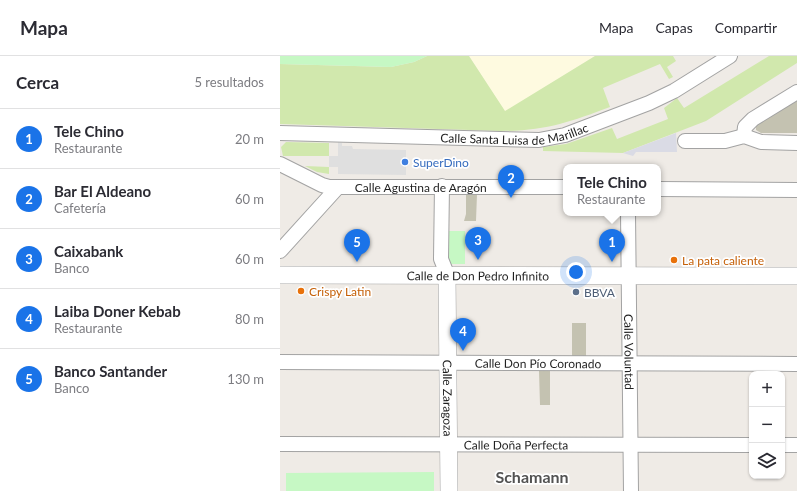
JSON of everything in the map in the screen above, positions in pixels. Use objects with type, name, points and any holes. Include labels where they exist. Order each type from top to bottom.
[{"type":"street","name":"Calle Santa Luisa de Marillac","points":[[280,133],[539,140],[565,135],[649,103],[674,91],[730,56]]},
{"type":"street","points":[[744,136],[745,127],[753,119],[797,92]]},
{"type":"street","points":[[685,141],[725,141],[744,136],[761,142],[797,143]]},
{"type":"street","name":"Calle Agustina de Aragón","points":[[280,164],[322,185],[338,187],[442,186],[563,188]]},
{"type":"street","name":"Calle Zaragoza","points":[[442,186],[440,259],[447,274],[449,491]]},
{"type":"street","points":[[280,251],[338,187]]},
{"type":"street","points":[[661,189],[797,190]]},
{"type":"street","name":"Calle Voluntad","points":[[628,216],[630,275],[631,491]]},
{"type":"street","name":"Calle de Don Pedro Infinito","points":[[281,274],[797,276]]},
{"type":"street","name":"Calle Don Pío Coronado","points":[[280,362],[797,364]]},
{"type":"street","name":"Calle Doña Perfecta","points":[[280,444],[749,445]]},
{"type":"street","points":[[785,445],[797,446]]},
{"type":"shaded area","points":[[469,56],[595,56],[505,112]]},
{"type":"shaded area","points":[[797,98],[797,133],[761,133],[756,130],[756,125]]},
{"type":"shaded area","points":[[676,133],[677,152],[636,152],[633,156],[623,153]]},
{"type":"shaded area","points":[[338,142],[342,143],[342,146],[352,146],[353,149],[406,150],[406,175],[338,174],[338,167],[329,167],[329,156],[338,156]]},
{"type":"shaded area","points":[[466,194],[477,194],[476,221],[464,221],[466,214]]},
{"type":"shaded area","points":[[572,323],[586,323],[586,357],[572,358]]},
{"type":"shaded area","points":[[539,371],[550,371],[550,405],[540,405]]},
{"type":"green space","points":[[280,56],[427,56],[414,62],[391,67],[280,64]]},
{"type":"green space","points":[[427,56],[469,56],[505,111],[595,56],[673,56],[676,61],[667,67],[673,77],[669,79],[660,64],[603,88],[610,107],[557,125],[517,131],[501,131],[280,124],[280,64],[391,67],[414,62]]},
{"type":"green space","points":[[769,56],[797,56],[797,63],[706,121],[623,153],[543,151],[543,147],[566,144],[612,128],[617,139],[668,119],[664,108],[677,98],[684,108]]},
{"type":"green space","points":[[286,142],[329,143],[329,156],[283,156],[281,147]]},
{"type":"green space","points":[[305,166],[329,167],[329,174],[317,172]]},
{"type":"green space","points":[[447,231],[465,231],[465,264],[448,264]]},
{"type":"green space","points":[[434,472],[434,491],[286,491],[286,473]]},
{"type":"place","name":"SuperDino","points":[[405,162]]},
{"type":"place","name":"Bar El Aldeano","points":[[511,198]]},
{"type":"place","name":"Caixabank","points":[[478,260]]},
{"type":"place","name":"La pata caliente","points":[[674,260]]},
{"type":"place","name":"Banco Santander","points":[[357,262]]},
{"type":"place","name":"Tele Chino","points":[[612,262]]},
{"type":"place","name":"Crispy Latin","points":[[301,291]]},
{"type":"place","name":"BBVA","points":[[576,292]]},
{"type":"place","name":"Laiba Doner Kebab","points":[[463,351]]},
{"type":"district","name":"Schamann","points":[[532,476]]}]
